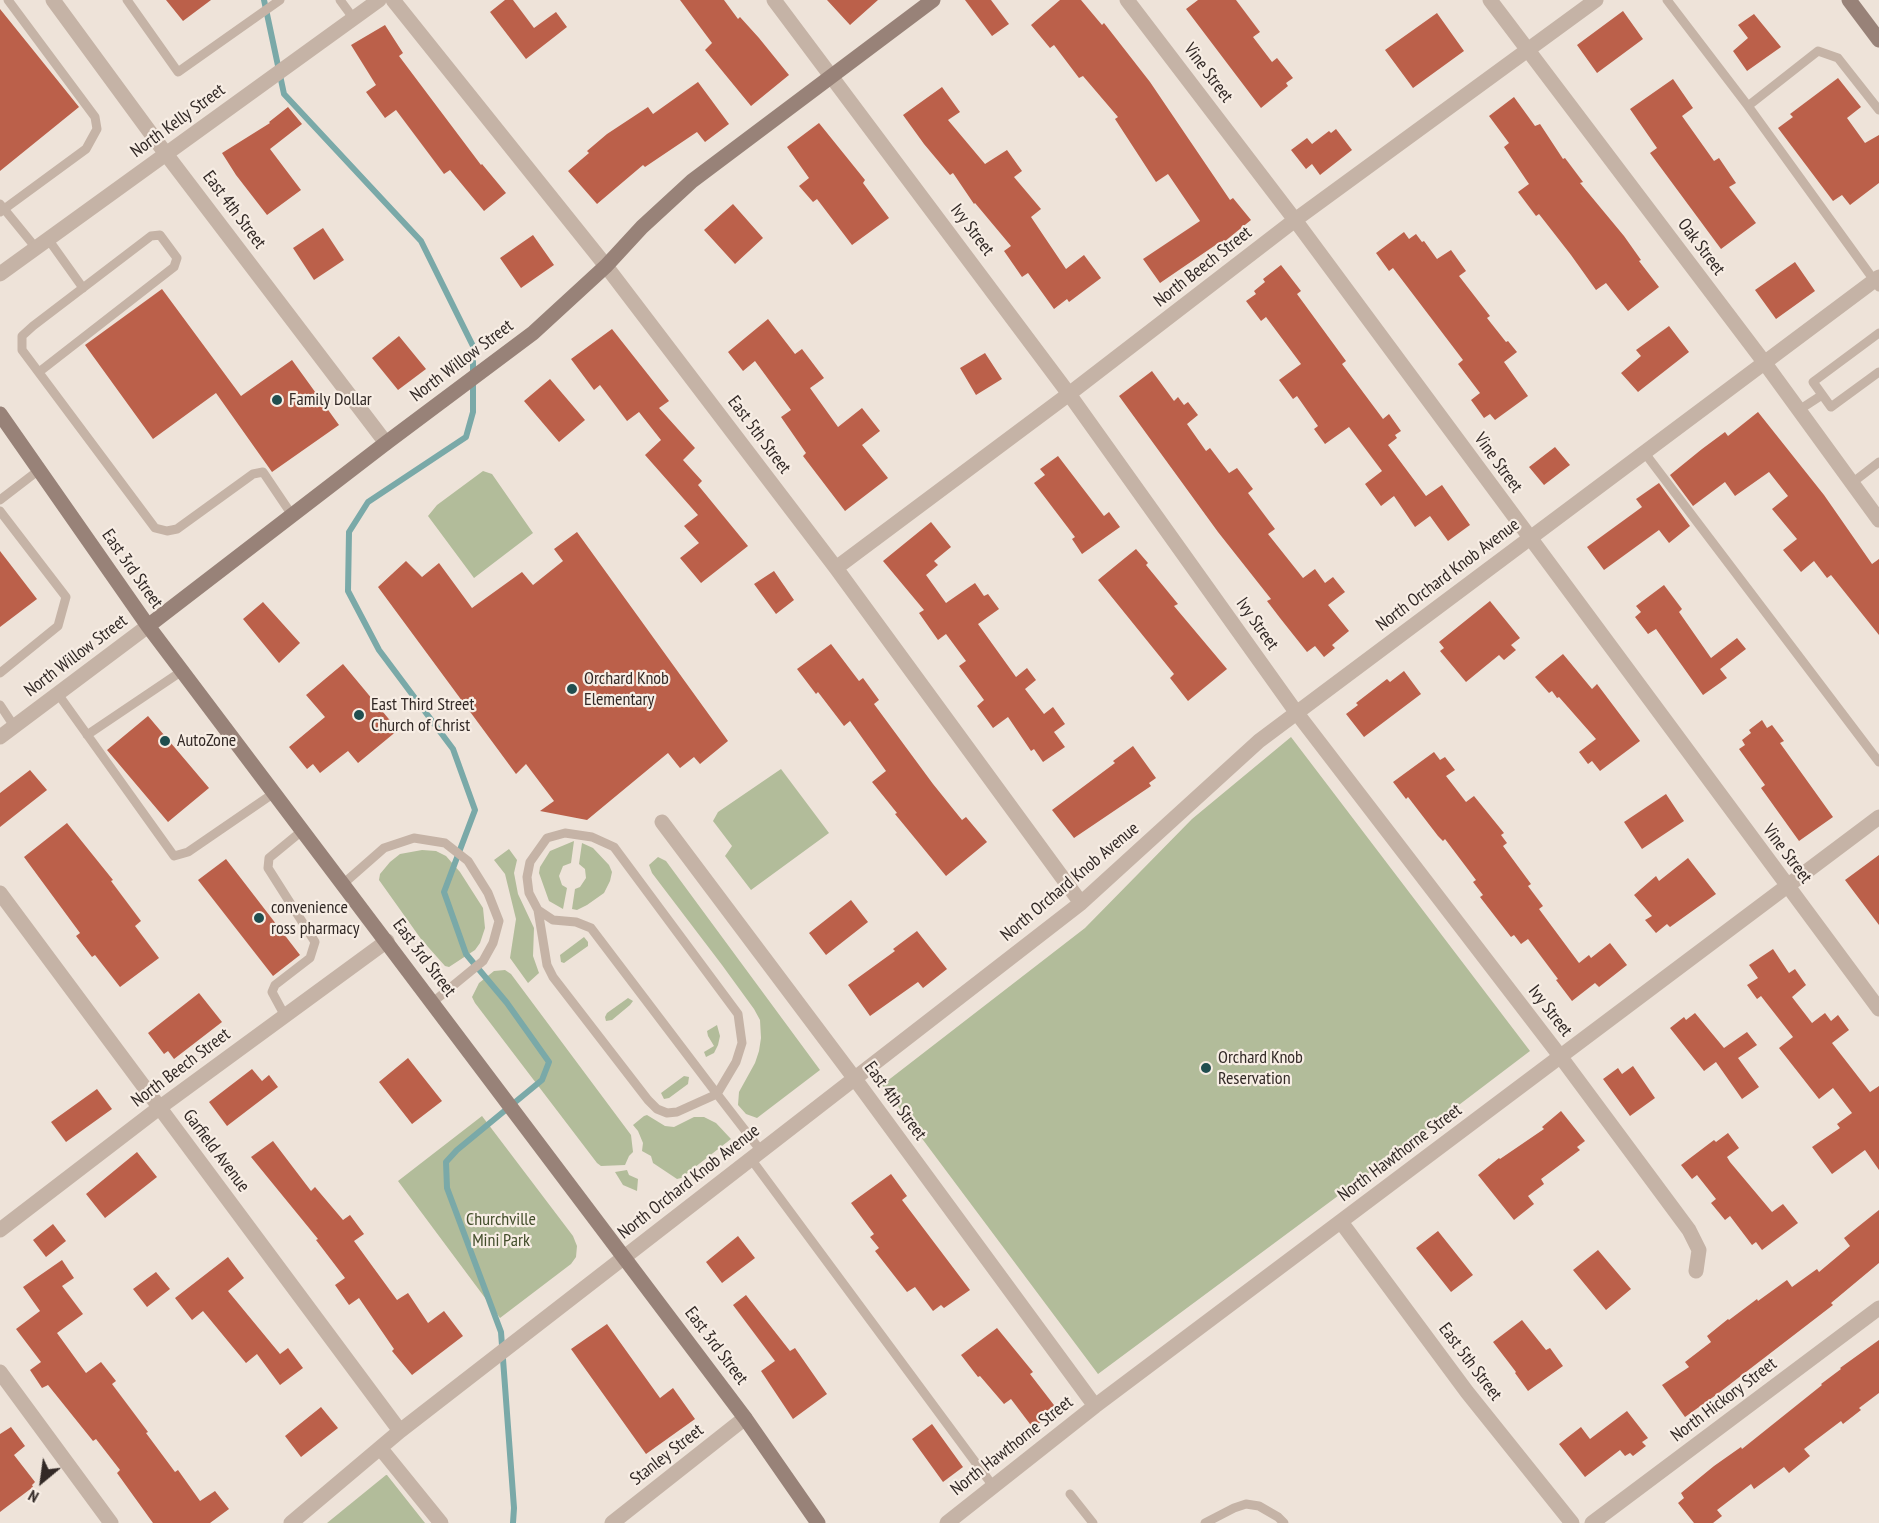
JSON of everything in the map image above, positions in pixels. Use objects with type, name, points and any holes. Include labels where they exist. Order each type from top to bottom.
[{"type":"main road","name":"North Willow Street","points":[[148,626],[386,442],[533,333],[606,266],[642,227],[692,181],[933,0]]},
{"type":"main road","points":[[1849,0],[1879,40]]},
{"type":"main road","name":"East 3rd Street","points":[[0,414],[148,626],[746,1418],[818,1523]]},
{"type":"street","name":"East 4th Street","points":[[53,0],[166,154],[386,442]]},
{"type":"street","name":"North Kelly Street","points":[[0,274],[379,0]]},
{"type":"street","name":"East 5th Street","points":[[393,0],[606,266],[836,568],[1082,903]]},
{"type":"street","name":"Ivy Street","points":[[774,0],[1069,394],[1296,712],[1560,1056],[1689,1230],[1699,1250],[1696,1271]]},
{"type":"street","name":"Vine Street","points":[[1127,0],[1295,220],[1879,1009]]},
{"type":"street","name":"Oak Street","points":[[1490,0],[1764,363],[1879,520]]},
{"type":"street","name":"North Beech Street","points":[[836,568],[1069,394],[1295,220],[1596,0]]},
{"type":"street","name":"North Orchard Knob Avenue","points":[[291,1523],[400,1431],[1082,903],[1259,741],[1296,712],[1764,363],[1878,282]]},
{"type":"street","name":"North Willow Street","points":[[0,737],[148,626]]},
{"type":"street","name":"North Hawthorne Street","points":[[947,1523],[1095,1406],[1879,817]]},
{"type":"street","name":"East 4th Street","points":[[662,822],[855,1079],[1095,1406]]},
{"type":"street","name":"Garfield Avenue","points":[[0,893],[400,1431]]},
{"type":"street","name":"North Beech Street","points":[[0,1230],[159,1108],[387,941]]},
{"type":"street","name":"East 5th Street","points":[[1341,1222],[1467,1392],[1572,1523]]},
{"type":"street","name":"North Hickory Street","points":[[1592,1523],[1879,1308]]},
{"type":"street","points":[[0,1372],[111,1523]]},
{"type":"street","name":"Stanley Street","points":[[612,1523],[746,1418]]},
{"type":"street","points":[[381,1449],[441,1523]]},
{"type":"lane","points":[[8,0],[95,117],[97,129],[86,149],[1,209],[42,244],[83,288]]},
{"type":"lane","points":[[127,0],[178,72],[280,0]]},
{"type":"lane","points":[[340,0],[354,19]]},
{"type":"lane","points":[[1667,0],[1878,282]]},
{"type":"lane","points":[[1748,106],[1818,51],[1838,58],[1879,110]]},
{"type":"lane","points":[[39,372],[174,267],[177,258],[160,235],[151,236],[22,336],[22,350],[155,528],[167,531],[177,529],[253,474],[263,472],[292,515]]},
{"type":"lane","points":[[1879,333],[1813,382],[1831,407],[1879,372]]},
{"type":"lane","points":[[1799,410],[1822,395]]},
{"type":"lane","points":[[1644,452],[1879,762]]},
{"type":"lane","points":[[1852,483],[1879,462]]},
{"type":"lane","points":[[0,500],[39,470]]},
{"type":"lane","points":[[0,511],[66,597],[58,626],[0,673]]},
{"type":"lane","points":[[87,735],[182,671]]},
{"type":"lane","points":[[58,694],[174,856],[188,852],[274,793]]},
{"type":"lane","points":[[0,705],[14,726]]},
{"type":"lane","points":[[285,1016],[272,992],[275,986],[310,958],[315,942],[268,868],[269,858],[303,830]]},
{"type":"lane","points":[[565,833],[592,837],[614,847],[738,1014],[742,1043],[736,1062],[717,1094],[677,1112],[667,1113],[657,1109],[648,1101],[553,977],[548,965],[537,910],[529,893],[527,877],[530,862],[547,838],[565,833]]},
{"type":"lane","points":[[344,884],[384,848],[414,838],[446,843],[468,861],[488,893],[499,921],[493,943],[483,960],[433,1002]]},
{"type":"lane","points":[[537,910],[553,920],[576,922],[591,928],[717,1094],[756,1155],[993,1486]]},
{"type":"lane","points":[[1070,1494],[1093,1523]]},
{"type":"lane","points":[[1205,1523],[1246,1504],[1259,1506],[1284,1523]]},
{"type":"green space","points":[[483,471],[492,474],[533,533],[474,578],[428,516],[437,505]]},
{"type":"green space","name":"Orchard Knob Reservation","points":[[1291,737],[1530,1051],[1098,1374],[882,1085],[1085,928],[1192,819]]},
{"type":"green space","points":[[781,769],[829,833],[751,890],[725,856],[732,846],[713,821],[718,812]]},
{"type":"green space","points":[[574,841],[571,863],[563,866],[559,876],[562,885],[567,888],[563,909],[549,901],[539,873],[550,851]]},
{"type":"green space","points":[[582,843],[593,848],[609,865],[612,872],[604,893],[577,910],[572,909],[575,889],[580,887],[586,878],[585,869],[579,864]]},
{"type":"green space","points":[[509,849],[517,860],[514,873],[518,894],[534,928],[533,956],[539,973],[528,983],[510,958],[516,919],[505,874],[494,860]]},
{"type":"green space","points":[[422,850],[436,851],[446,856],[460,872],[483,908],[485,928],[480,943],[475,950],[449,967],[445,966],[421,939],[379,880],[380,874],[400,854]]},
{"type":"green space","points":[[658,857],[666,861],[820,1070],[757,1118],[746,1114],[738,1105],[739,1092],[759,1051],[760,1020],[722,965],[652,873],[649,865]]},
{"type":"green space","points":[[584,937],[588,946],[564,963],[561,962],[560,955]]},
{"type":"green space","points":[[505,970],[511,974],[631,1135],[633,1152],[625,1165],[601,1166],[597,1163],[475,1003],[472,997],[479,983],[494,971]]},
{"type":"green space","points":[[628,998],[633,1001],[630,1005],[612,1020],[606,1021],[607,1013]]},
{"type":"green space","points":[[717,1025],[720,1036],[718,1045],[714,1053],[706,1057],[704,1052],[714,1046],[707,1031]]},
{"type":"green space","points":[[684,1076],[689,1077],[688,1084],[669,1098],[664,1099],[661,1093]]},
{"type":"green space","points":[[647,1115],[665,1126],[674,1127],[694,1117],[704,1117],[716,1123],[731,1139],[677,1179],[653,1163],[651,1156],[642,1151],[643,1143],[633,1125]]},
{"type":"green space","name":"Churchville Mini Park","points":[[482,1116],[573,1236],[577,1246],[576,1257],[571,1264],[500,1318],[398,1181]]},
{"type":"green space","points":[[627,1170],[629,1175],[638,1179],[637,1191],[623,1185],[615,1172]]},
{"type":"green space","points":[[386,1475],[425,1523],[327,1523]]},
{"type":"building","points":[[166,0],[211,0],[183,21]]},
{"type":"building","points":[[505,0],[513,0],[534,28],[556,12],[567,27],[526,59],[490,12]]},
{"type":"building","points":[[680,0],[724,0],[738,19],[740,17],[789,75],[751,106],[705,50],[712,43]]},
{"type":"building","points":[[827,0],[878,0],[850,25]]},
{"type":"building","points":[[965,0],[991,0],[1009,24],[992,36]]},
{"type":"building","points":[[1060,0],[1081,0],[1102,25],[1104,23],[1150,82],[1230,200],[1233,198],[1251,220],[1219,246],[1217,244],[1160,283],[1143,259],[1200,221],[1168,174],[1156,182],[1115,119],[1118,117],[1083,76],[1079,78],[1054,45],[1050,48],[1031,25]]},
{"type":"building","points":[[1198,0],[1236,0],[1260,32],[1253,37],[1272,62],[1277,58],[1293,78],[1286,83],[1288,86],[1261,108],[1186,9]]},
{"type":"building","points":[[0,9],[79,107],[0,171]]},
{"type":"building","points":[[1623,11],[1643,39],[1597,73],[1577,45]]},
{"type":"building","points":[[1437,13],[1464,51],[1413,88],[1385,50]]},
{"type":"building","points":[[1754,14],[1781,47],[1747,71],[1733,51],[1748,38],[1738,25]]},
{"type":"building","points":[[385,25],[403,53],[399,56],[481,165],[506,193],[484,211],[450,170],[444,174],[396,110],[385,118],[366,92],[376,85],[351,45]]},
{"type":"building","points":[[1838,78],[1861,107],[1847,118],[1865,143],[1879,135],[1879,183],[1850,205],[1842,195],[1833,201],[1778,128],[1793,117],[1790,114]]},
{"type":"building","points":[[1673,79],[1693,108],[1682,116],[1714,161],[1719,158],[1736,183],[1729,187],[1756,223],[1721,249],[1650,153],[1657,148],[1630,109]]},
{"type":"building","points":[[698,82],[729,124],[705,142],[697,132],[645,167],[643,165],[597,204],[568,171],[607,134],[648,107],[653,114]]},
{"type":"building","points":[[942,87],[960,112],[948,120],[985,164],[1007,150],[1022,171],[1014,177],[1041,209],[1031,217],[1066,269],[1084,255],[1101,278],[1069,302],[1067,299],[1054,309],[1028,273],[1022,277],[1004,251],[1011,246],[974,204],[953,173],[950,175],[924,144],[903,115]]},
{"type":"building","points":[[1514,97],[1535,126],[1540,124],[1563,159],[1565,158],[1583,182],[1580,183],[1624,236],[1659,287],[1628,311],[1606,283],[1596,290],[1539,214],[1536,216],[1518,192],[1529,184],[1504,147],[1509,143],[1489,116]]},
{"type":"building","points":[[288,107],[302,124],[270,149],[301,190],[267,215],[222,153],[270,123]]},
{"type":"building","points":[[819,123],[865,180],[863,183],[889,218],[852,245],[817,199],[813,202],[799,186],[809,178],[787,147]]},
{"type":"building","points":[[1336,129],[1352,150],[1320,175],[1312,164],[1306,169],[1291,150],[1307,138],[1312,144],[1329,131],[1331,133]]},
{"type":"building","points":[[733,204],[763,238],[735,264],[704,230]]},
{"type":"building","points":[[323,228],[344,260],[314,280],[293,248]]},
{"type":"building","points":[[1404,232],[1409,239],[1416,234],[1437,259],[1451,250],[1466,271],[1459,276],[1490,316],[1487,318],[1517,352],[1504,362],[1528,396],[1495,420],[1490,414],[1484,418],[1471,400],[1480,393],[1458,364],[1463,360],[1393,268],[1389,271],[1376,253]]},
{"type":"building","points":[[533,235],[554,265],[521,288],[500,258]]},
{"type":"building","points":[[1795,262],[1815,291],[1776,319],[1755,290]]},
{"type":"building","points":[[1281,265],[1301,291],[1297,294],[1346,361],[1342,364],[1383,419],[1389,414],[1401,431],[1395,435],[1397,438],[1388,445],[1426,496],[1442,485],[1470,525],[1448,541],[1430,516],[1415,527],[1394,496],[1381,506],[1365,484],[1382,471],[1349,427],[1325,444],[1314,429],[1318,426],[1297,396],[1293,399],[1279,380],[1301,364],[1266,317],[1261,321],[1246,301],[1256,294],[1254,291],[1265,282],[1263,279]]},
{"type":"building","points":[[162,289],[241,396],[292,360],[339,425],[272,472],[216,393],[153,439],[85,345]]},
{"type":"building","points":[[768,319],[795,354],[802,349],[824,378],[810,388],[838,427],[862,408],[880,431],[862,445],[888,478],[845,511],[803,456],[806,453],[781,417],[791,410],[755,361],[743,371],[728,352]]},
{"type":"building","points":[[1669,326],[1689,352],[1638,392],[1621,373],[1641,356],[1636,350]]},
{"type":"building","points":[[612,329],[669,401],[659,408],[695,448],[683,460],[702,481],[698,485],[748,546],[701,583],[680,558],[699,543],[684,526],[698,515],[645,455],[661,440],[639,412],[627,421],[600,385],[594,390],[571,359]]},
{"type":"building","points":[[399,336],[426,369],[398,390],[372,358]]},
{"type":"building","points":[[985,353],[1002,379],[976,395],[960,368]]},
{"type":"building","points":[[1152,371],[1174,401],[1178,397],[1184,405],[1188,402],[1198,415],[1187,424],[1206,451],[1210,448],[1229,473],[1237,468],[1253,489],[1248,493],[1275,529],[1268,534],[1303,578],[1315,569],[1325,583],[1333,577],[1345,592],[1328,605],[1349,631],[1332,645],[1335,648],[1324,657],[1315,646],[1307,652],[1280,618],[1267,601],[1271,599],[1218,532],[1119,396]]},
{"type":"building","points":[[550,379],[585,420],[559,442],[524,401]]},
{"type":"building","points":[[1758,412],[1824,495],[1872,564],[1879,559],[1879,635],[1831,575],[1827,578],[1814,561],[1801,572],[1783,550],[1797,539],[1772,509],[1788,496],[1769,472],[1735,496],[1725,482],[1693,506],[1670,475],[1725,432],[1728,436]]},
{"type":"building","points":[[1555,447],[1570,465],[1544,485],[1529,467]]},
{"type":"building","points":[[1058,456],[1104,516],[1109,512],[1120,527],[1082,554],[1072,539],[1075,537],[1034,483],[1045,475],[1040,469]]},
{"type":"building","points":[[1659,483],[1690,526],[1669,543],[1659,530],[1604,570],[1587,547],[1642,507],[1636,499]]},
{"type":"building","points":[[931,522],[951,547],[934,561],[938,565],[926,575],[946,603],[975,583],[984,596],[988,594],[999,609],[978,624],[1016,677],[1027,668],[1036,680],[1025,689],[1044,714],[1053,707],[1065,724],[1054,732],[1065,747],[1043,762],[1034,749],[1031,751],[1008,717],[993,728],[977,706],[984,700],[959,666],[966,661],[946,634],[938,640],[919,613],[924,610],[883,561]]},
{"type":"building","name":"Orchard Knob Elementary","points":[[577,532],[728,741],[700,764],[694,757],[680,768],[668,753],[587,820],[540,811],[554,801],[526,764],[516,774],[378,587],[406,561],[422,577],[439,563],[472,608],[522,572],[533,585],[563,561],[554,549]]},
{"type":"building","points":[[1136,549],[1178,604],[1174,606],[1227,669],[1188,701],[1170,678],[1174,674],[1098,580]]},
{"type":"building","points":[[0,551],[37,599],[0,627]]},
{"type":"building","points":[[774,571],[794,600],[776,614],[754,584]]},
{"type":"building","points":[[1664,585],[1682,609],[1679,612],[1711,658],[1737,638],[1746,649],[1720,669],[1727,678],[1703,695],[1656,629],[1648,634],[1635,617],[1641,612],[1636,606]]},
{"type":"building","points":[[1490,601],[1520,638],[1511,645],[1516,650],[1504,660],[1499,655],[1466,682],[1440,651],[1444,648],[1439,642]]},
{"type":"building","points":[[263,602],[300,643],[279,663],[243,619]]},
{"type":"building","points":[[831,644],[859,681],[863,678],[879,700],[874,704],[933,784],[962,820],[966,817],[987,842],[946,876],[872,782],[886,771],[850,721],[844,726],[797,669]]},
{"type":"building","points":[[1563,654],[1592,689],[1597,684],[1640,741],[1600,771],[1592,761],[1588,764],[1579,752],[1596,739],[1559,697],[1557,698],[1552,691],[1549,693],[1535,677]]},
{"type":"building","points":[[343,664],[398,730],[358,763],[348,751],[320,773],[313,764],[307,769],[289,747],[325,717],[306,695]]},
{"type":"building","points":[[1404,671],[1421,694],[1364,737],[1346,714],[1358,705],[1356,703],[1387,679],[1390,682]]},
{"type":"building","points":[[148,716],[209,788],[168,822],[107,750]]},
{"type":"building","points":[[1762,720],[1767,728],[1772,725],[1784,741],[1780,743],[1833,817],[1799,841],[1761,788],[1765,785],[1739,749],[1745,745],[1742,740],[1751,733],[1749,730]]},
{"type":"building","points":[[1133,746],[1156,778],[1149,783],[1151,786],[1074,838],[1052,810],[1115,763],[1113,761]]},
{"type":"building","points":[[1434,752],[1440,760],[1445,757],[1455,770],[1446,776],[1466,802],[1474,796],[1504,833],[1501,835],[1507,843],[1503,846],[1531,884],[1528,886],[1543,906],[1539,909],[1579,963],[1589,955],[1591,958],[1610,943],[1627,965],[1599,987],[1595,983],[1572,1001],[1528,939],[1521,944],[1514,935],[1511,937],[1480,897],[1483,895],[1473,882],[1476,880],[1445,839],[1443,841],[1438,836],[1408,797],[1406,799],[1393,782]]},
{"type":"building","points":[[30,770],[47,790],[0,827],[0,793]]},
{"type":"building","points":[[1666,794],[1684,821],[1642,849],[1624,822]]},
{"type":"building","points":[[67,823],[113,880],[111,881],[141,921],[135,926],[159,958],[120,987],[95,955],[92,957],[76,936],[80,933],[24,857]]},
{"type":"building","points":[[1879,855],[1879,925],[1845,880]]},
{"type":"building","points":[[1688,858],[1716,894],[1670,927],[1667,924],[1656,933],[1645,920],[1652,916],[1634,895],[1656,876],[1659,881]]},
{"type":"building","points":[[226,859],[300,955],[273,976],[198,880]]},
{"type":"building","points":[[851,900],[868,922],[826,955],[809,933]]},
{"type":"building","points":[[917,931],[947,969],[923,988],[918,982],[870,1016],[848,985],[895,951],[893,949]]},
{"type":"building","points":[[1773,949],[1789,973],[1795,969],[1806,985],[1792,997],[1812,1023],[1825,1013],[1831,1021],[1838,1015],[1849,1030],[1832,1043],[1870,1092],[1879,1086],[1879,1170],[1865,1150],[1832,1174],[1812,1147],[1840,1128],[1837,1124],[1852,1113],[1833,1088],[1819,1099],[1779,1048],[1793,1037],[1761,996],[1757,999],[1747,985],[1758,978],[1749,965]]},
{"type":"building","points":[[199,993],[222,1022],[174,1059],[168,1051],[164,1054],[148,1033]]},
{"type":"building","points":[[1695,1013],[1724,1048],[1747,1032],[1757,1045],[1738,1058],[1759,1087],[1742,1099],[1716,1062],[1704,1071],[1670,1028],[1684,1017],[1686,1020]]},
{"type":"building","points":[[408,1058],[442,1101],[412,1124],[379,1082]]},
{"type":"building","points":[[1633,1066],[1655,1098],[1630,1116],[1603,1079],[1618,1068],[1622,1074]]},
{"type":"building","points":[[252,1069],[262,1081],[269,1075],[278,1087],[227,1126],[209,1102]]},
{"type":"building","points":[[97,1089],[112,1109],[66,1142],[51,1122]]},
{"type":"building","points":[[1561,1111],[1585,1141],[1577,1147],[1580,1150],[1541,1179],[1544,1184],[1528,1196],[1534,1204],[1514,1220],[1478,1175],[1499,1158],[1544,1129],[1542,1127]]},
{"type":"building","points":[[1728,1133],[1739,1148],[1727,1157],[1730,1162],[1772,1212],[1783,1204],[1798,1223],[1762,1250],[1756,1242],[1752,1245],[1730,1216],[1725,1220],[1711,1203],[1716,1199],[1697,1175],[1692,1179],[1681,1165],[1714,1140],[1716,1142]]},
{"type":"building","points":[[273,1141],[311,1191],[315,1187],[343,1220],[350,1215],[364,1234],[354,1241],[397,1300],[408,1293],[428,1323],[444,1311],[463,1336],[412,1375],[392,1351],[394,1349],[359,1298],[349,1305],[335,1285],[345,1278],[316,1240],[318,1239],[251,1157]]},
{"type":"building","points":[[137,1152],[157,1177],[105,1218],[86,1194]]},
{"type":"building","points":[[891,1174],[907,1196],[902,1200],[970,1290],[944,1308],[941,1305],[933,1311],[915,1287],[907,1292],[875,1251],[879,1248],[870,1237],[874,1234],[851,1203]]},
{"type":"building","points":[[1879,1210],[1879,1263],[1831,1303],[1833,1305],[1685,1417],[1662,1385],[1689,1367],[1685,1362],[1711,1342],[1707,1336],[1728,1319],[1787,1280],[1792,1287],[1817,1269],[1819,1272],[1850,1246],[1844,1238]]},
{"type":"building","points":[[53,1224],[66,1241],[46,1257],[33,1240]]},
{"type":"building","points":[[1438,1231],[1473,1275],[1451,1292],[1416,1248]]},
{"type":"building","points":[[738,1236],[755,1258],[722,1283],[706,1262]]},
{"type":"building","points":[[1598,1250],[1631,1289],[1606,1310],[1573,1270]]},
{"type":"building","points":[[228,1257],[244,1278],[228,1291],[280,1354],[288,1348],[303,1368],[280,1385],[257,1354],[246,1363],[203,1311],[192,1320],[175,1298]]},
{"type":"building","points":[[62,1260],[74,1278],[62,1286],[83,1314],[57,1333],[86,1373],[101,1362],[116,1381],[112,1384],[148,1432],[146,1433],[175,1472],[178,1470],[200,1501],[215,1491],[229,1509],[210,1523],[153,1523],[117,1473],[120,1470],[96,1439],[93,1441],[48,1385],[42,1388],[30,1370],[41,1362],[16,1329],[40,1311],[23,1287]]},
{"type":"building","points":[[156,1272],[170,1289],[147,1307],[133,1289]]},
{"type":"building","points":[[746,1295],[790,1351],[795,1348],[827,1394],[793,1419],[761,1371],[775,1361],[733,1305]]},
{"type":"building","points":[[1522,1320],[1546,1350],[1550,1348],[1563,1366],[1528,1391],[1493,1342]]},
{"type":"building","points":[[607,1324],[660,1398],[673,1388],[695,1419],[646,1454],[571,1349]]},
{"type":"building","points":[[997,1328],[1033,1372],[1030,1374],[1057,1409],[1033,1428],[1011,1399],[1004,1404],[961,1355]]},
{"type":"building","points":[[1879,1340],[1879,1393],[1843,1424],[1841,1421],[1804,1449],[1810,1456],[1789,1473],[1784,1467],[1754,1489],[1751,1484],[1717,1510],[1722,1516],[1713,1523],[1694,1523],[1678,1503],[1684,1498],[1681,1493],[1714,1466],[1741,1447],[1742,1449],[1840,1368]]},
{"type":"building","points":[[321,1407],[338,1428],[301,1457],[285,1436]]},
{"type":"building","points":[[1627,1411],[1648,1438],[1642,1442],[1646,1446],[1633,1456],[1630,1453],[1625,1456],[1620,1450],[1585,1477],[1559,1444],[1581,1427],[1590,1439]]},
{"type":"building","points":[[932,1424],[963,1467],[943,1482],[912,1439]]},
{"type":"building","points":[[11,1427],[25,1446],[14,1455],[35,1482],[33,1487],[0,1512],[0,1434]]},
{"type":"waterway","points":[[264,0],[284,94],[421,241],[473,346],[473,412],[466,437],[368,502],[349,532],[348,591],[379,650],[453,749],[475,810],[444,892],[466,954],[507,1003],[549,1062],[542,1080],[457,1150],[446,1162],[447,1188],[501,1332],[514,1508],[513,1523]]},
{"type":"place","name":"Family Dollar","points":[[277,400]]},
{"type":"place","name":"Orchard Knob Elementary","points":[[572,689]]},
{"type":"place","name":"East Third Street Church of Christ","points":[[359,715]]},
{"type":"place","name":"AutoZone","points":[[165,741]]},
{"type":"place","name":"convenience ross pharmacy","points":[[259,918]]},
{"type":"place","name":"Orchard Knob Reservation","points":[[1206,1068]]}]
